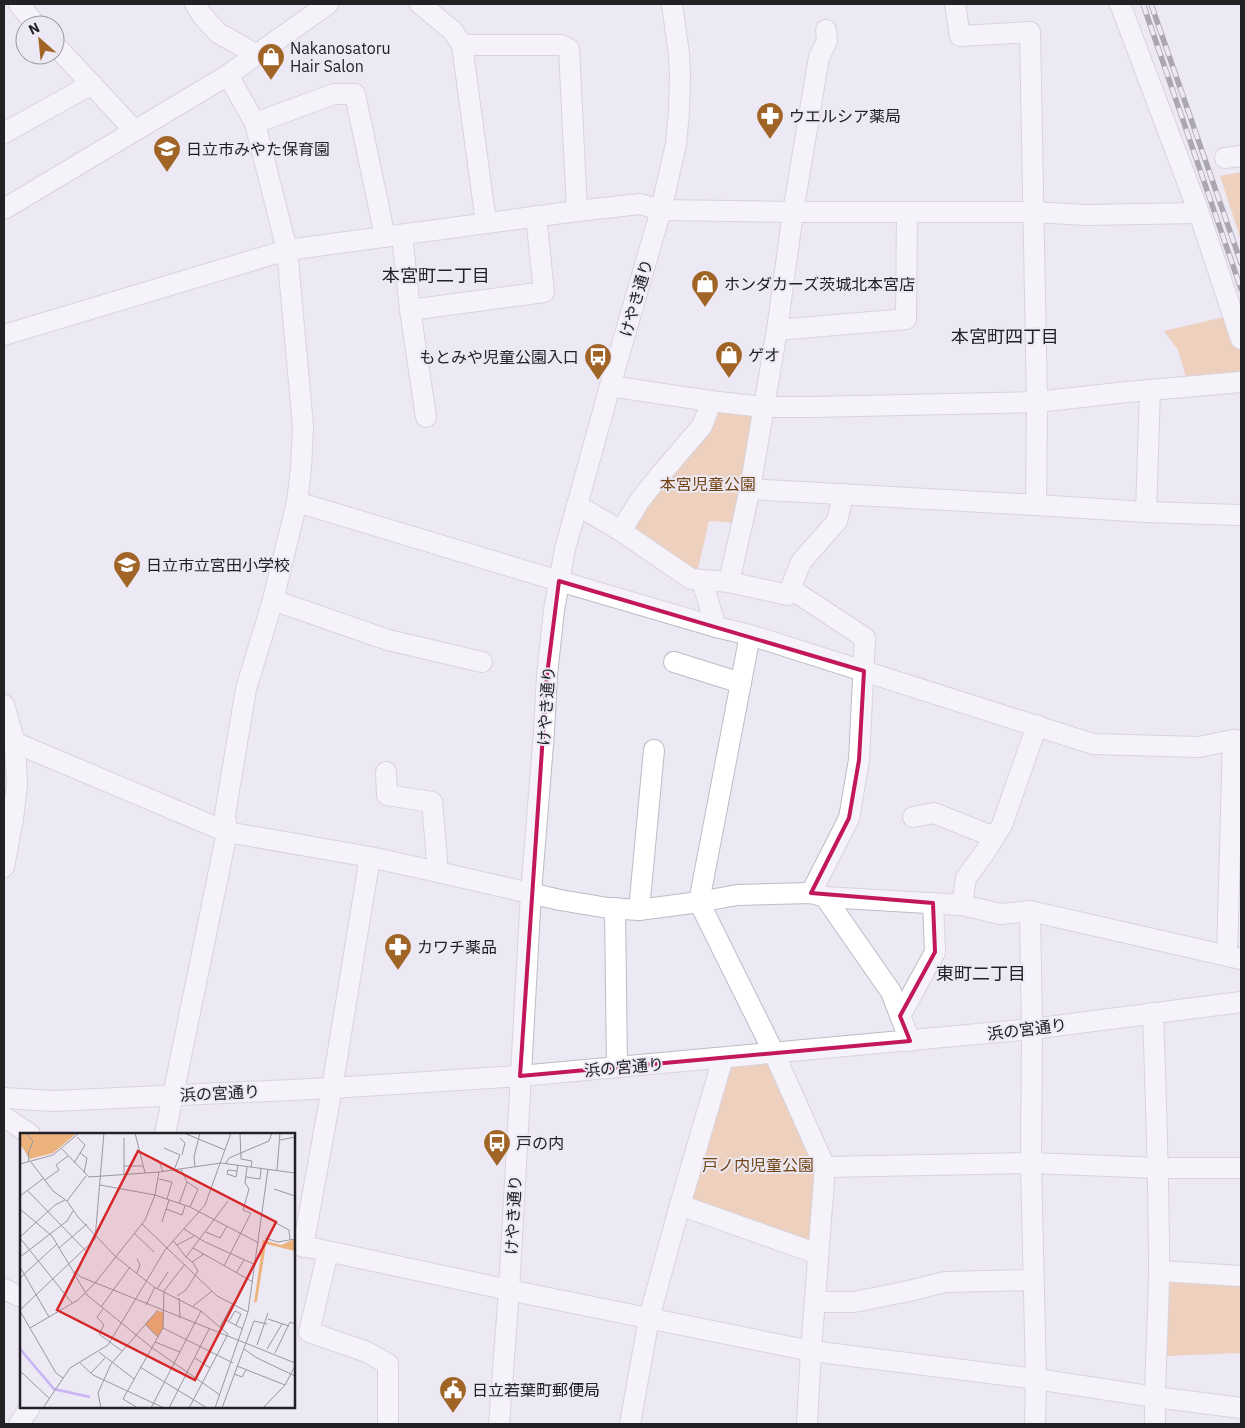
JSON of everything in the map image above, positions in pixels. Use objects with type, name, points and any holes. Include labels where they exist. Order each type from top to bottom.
[{"type":"street","points":[[19,4],[28,15]]},
{"type":"street","points":[[195,4],[218,33],[256,55]]},
{"type":"street","points":[[4,209],[228,75],[328,4]]},
{"type":"street","points":[[420,4],[453,31],[462,45],[486,223]]},
{"type":"street","name":"けやき通り","points":[[498,1424],[509,1290],[531,893],[547,675],[554,610],[565,549],[610,386],[662,210],[676,144],[679,112],[679,54],[672,4]]},
{"type":"street","points":[[955,4],[960,36],[1030,32],[1037,402],[1036,505]]},
{"type":"street","points":[[1120,4],[1199,213],[1241,339]]},
{"type":"street","points":[[729,582],[750,489],[777,330],[793,212],[819,56],[827,41],[826,30]]},
{"type":"street","points":[[462,45],[561,46],[569,49],[578,211]]},
{"type":"street","points":[[65,56],[135,131]]},
{"type":"street","points":[[165,1133],[228,832],[225,814],[246,689],[273,600],[297,502],[301,468],[303,426],[287,250],[255,123],[228,75]]},
{"type":"street","points":[[4,133],[92,84]]},
{"type":"street","points":[[255,123],[334,94],[355,94],[393,236],[410,310],[426,417]]},
{"type":"street","points":[[4,336],[287,250],[536,216],[640,204],[662,210],[1034,212],[1085,215],[1199,213]]},
{"type":"street","points":[[777,330],[906,319],[907,212]]},
{"type":"street","points":[[410,310],[544,292],[536,216]]},
{"type":"street","points":[[610,386],[764,407],[1037,402],[1241,382]]},
{"type":"street","points":[[1146,512],[1150,390]]},
{"type":"street","points":[[621,531],[645,493],[702,426],[710,401]]},
{"type":"street","points":[[750,489],[1241,516]]},
{"type":"street","points":[[577,505],[621,531],[691,579],[729,582],[788,595],[801,562],[837,521],[843,494]]},
{"type":"street","points":[[10,741],[228,832],[370,857],[560,900],[639,910],[737,895],[818,895],[962,904],[1000,914],[1030,911],[1234,958],[1237,740],[1199,747],[1093,744],[750,635],[559,581],[297,502]]},
{"type":"street","points":[[702,581],[716,626]]},
{"type":"street","points":[[791,589],[865,638],[859,760],[849,818],[818,895]]},
{"type":"street","points":[[273,600],[388,640],[482,662]]},
{"type":"street","points":[[750,635],[699,902],[774,1053],[825,1167],[807,1424]]},
{"type":"street","points":[[674,662],[741,683]]},
{"type":"street","points":[[4,705],[17,784],[4,867]]},
{"type":"street","points":[[962,904],[966,878],[1002,825],[1037,725]]},
{"type":"street","points":[[639,910],[654,750]]},
{"type":"street","points":[[386,772],[387,795],[432,802],[438,872]]},
{"type":"street","points":[[913,817],[934,813],[994,837]]},
{"type":"street","points":[[370,857],[332,1088],[298,1246],[811,1351],[1036,1379],[1241,1408]]},
{"type":"street","points":[[818,895],[891,992],[910,1041]]},
{"type":"street","points":[[900,1016],[935,952],[932,903]]},
{"type":"street","points":[[615,908],[617,1067]]},
{"type":"street","points":[[1030,911],[1035,1424]]},
{"type":"street","name":"浜の宮通り","points":[[4,1098],[54,1102],[332,1088],[520,1076],[1032,1029],[1241,1002]]},
{"type":"street","points":[[1153,1013],[1159,1168],[1159,1271],[1155,1424]]},
{"type":"street","points":[[630,1424],[649,1318],[680,1205],[724,1058]]},
{"type":"street","points":[[4,1117],[28,1133]]},
{"type":"street","points":[[825,1167],[1031,1163],[1159,1168],[1241,1168]]},
{"type":"street","points":[[680,1205],[818,1254]]},
{"type":"street","points":[[328,1252],[309,1332],[368,1352],[388,1364],[388,1424]]},
{"type":"street","points":[[1159,1271],[1241,1276]]},
{"type":"street","points":[[815,1302],[854,1302],[945,1282],[1034,1280]]},
{"type":"street","points":[[4,1289],[20,1297]]},
{"type":"street","points":[[19,1424],[29,1408]]},
{"type":"highlighted area","points":[[559,581],[864,671],[859,760],[849,818],[811,893],[933,903],[935,952],[900,1016],[910,1041],[520,1076],[547,675]]},
{"type":"green space","points":[[1241,172],[1241,240],[1220,176]]},
{"type":"green space","points":[[1233,315],[1241,339],[1241,382],[1189,387],[1178,350],[1164,331]]},
{"type":"green space","name":"本宮児童公園","points":[[714,407],[756,412],[738,523],[709,521],[697,573],[627,532]]},
{"type":"green space","name":"戸ノ内児童公園","points":[[774,1053],[825,1167],[819,1248],[680,1205],[728,1063]]},
{"type":"green space","points":[[1163,1274],[1241,1282],[1241,1353],[1166,1356]]},
{"type":"railway","points":[[1143,4],[1241,289]]},
{"type":"railway","points":[[1151,4],[1241,263]]},
{"type":"place","name":"Nakanosatoru Hair Salon","points":[[271,81]]},
{"type":"place","name":"ウエルシア薬局","points":[[770,140]]},
{"type":"place","name":"日立市みやた保育園","points":[[167,173]]},
{"type":"place","name":"ホンダカーズ茨城北本宮店","points":[[705,308]]},
{"type":"place","name":"ゲオ","points":[[729,379]]},
{"type":"place","name":"もとみや児童公園入口","points":[[598,381]]},
{"type":"place","name":"日立市立宮田小学校","points":[[127,589]]},
{"type":"place","name":"カワチ薬品","points":[[398,971]]},
{"type":"place","name":"戸の内","points":[[497,1167]]},
{"type":"place","name":"日立若葉町郵便局","points":[[453,1414]]},
{"type":"district","name":"本宮町二丁目","points":[[436,275]]},
{"type":"district","name":"本宮町四丁目","points":[[1005,336]]},
{"type":"district","name":"東町二丁目","points":[[981,973]]}]
